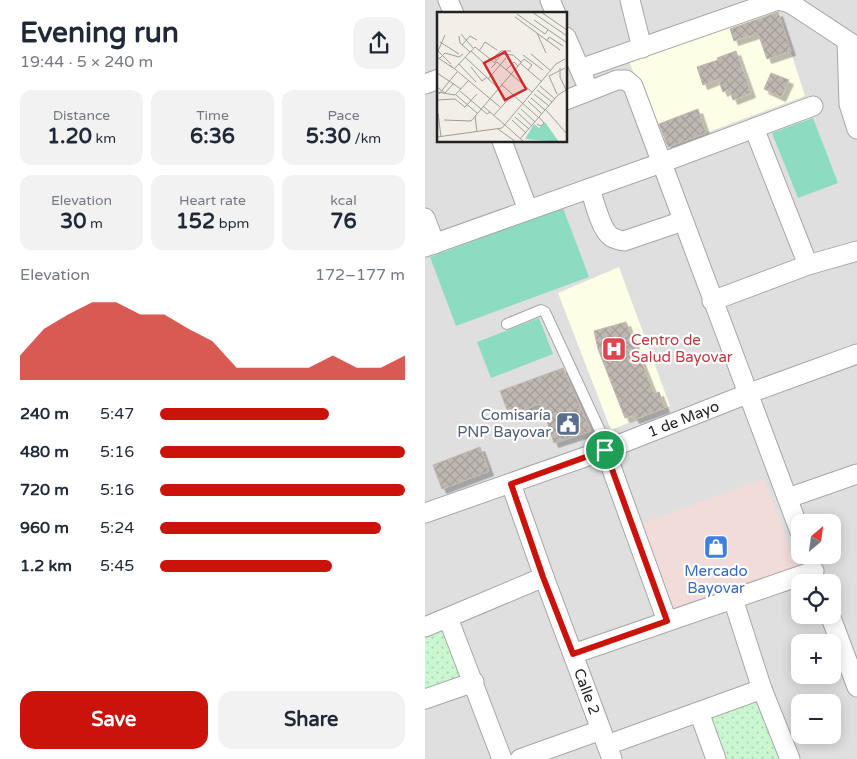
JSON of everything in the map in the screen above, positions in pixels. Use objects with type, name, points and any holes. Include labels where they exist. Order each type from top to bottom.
[{"type":"street","points":[[449,0],[453,12]]},
{"type":"street","points":[[551,0],[555,12]]},
{"type":"street","points":[[630,0],[642,48]]},
{"type":"street","points":[[580,69],[778,0],[790,3],[852,44],[849,104],[857,129]]},
{"type":"street","points":[[567,39],[589,91]]},
{"type":"street","points":[[425,84],[437,80]]},
{"type":"street","points":[[567,100],[617,80],[626,80],[633,86],[712,301],[794,514]]},
{"type":"street","points":[[425,218],[430,246],[813,106]]},
{"type":"street","points":[[754,128],[808,264]]},
{"type":"street","points":[[502,142],[528,210]]},
{"type":"street","points":[[590,188],[603,225],[608,234],[615,240],[624,241],[683,221]]},
{"type":"street","points":[[712,301],[808,264],[857,250]]},
{"type":"street","name":"1 de Mayo","points":[[425,514],[607,449],[747,394],[857,354]]},
{"type":"street","points":[[607,449],[667,621]]},
{"type":"street","points":[[788,498],[857,474]]},
{"type":"street","name":"Calle 2","points":[[511,484],[543,577],[607,745]]},
{"type":"street","points":[[573,654],[813,570]]},
{"type":"street","points":[[425,627],[543,577]]},
{"type":"street","points":[[733,599],[763,689],[790,759]]},
{"type":"street","points":[[448,618],[502,759]]},
{"type":"street","points":[[833,624],[857,687]]},
{"type":"street","points":[[425,699],[473,682]]},
{"type":"street","points":[[520,759],[607,745],[763,689]]},
{"type":"street","points":[[699,712],[716,759]]},
{"type":"lane","points":[[507,324],[541,310],[545,312],[607,449]]},
{"type":"shaded area","points":[[425,0],[857,0],[857,759],[425,759]]},
{"type":"shaded area","points":[[775,3],[805,96],[663,149],[629,61]]},
{"type":"shaded area","name":"Centro de Salud Bayovar","points":[[619,267],[670,406],[611,430],[558,293]]},
{"type":"shaded area","name":"Mercado Bayovar","points":[[764,479],[791,550],[791,564],[796,564],[798,569],[666,613],[635,526]]},
{"type":"green space","points":[[813,118],[838,183],[798,198],[772,133]]},
{"type":"green space","points":[[563,208],[589,277],[456,326],[430,257]]},
{"type":"green space","points":[[539,318],[553,354],[491,378],[477,342]]},
{"type":"green space","points":[[444,626],[465,679],[425,693],[425,634]]},
{"type":"green space","points":[[759,695],[785,759],[721,759],[706,715]]},
{"type":"building","points":[[778,12],[791,51],[767,59],[758,33],[734,41],[730,29]]},
{"type":"building","points":[[736,51],[751,93],[733,100],[729,89],[723,92],[718,79],[703,85],[697,67]]},
{"type":"building","points":[[771,73],[789,80],[781,97],[764,89]]},
{"type":"building","points":[[698,109],[706,133],[668,147],[659,124]]},
{"type":"building","points":[[626,322],[654,394],[659,392],[665,408],[635,419],[633,415],[625,418],[598,349],[594,331]]},
{"type":"building","points":[[563,368],[591,431],[554,443],[541,403],[509,415],[500,391]]},
{"type":"building","points":[[480,447],[489,471],[442,489],[433,465]]},
{"type":"place","name":"Centro de Salud Bayovar","points":[[614,349]]},
{"type":"place","name":"Comisaría PNP Bayovar","points":[[568,424]]},
{"type":"place","name":"Mercado Bayovar","points":[[716,547]]},
{"type":"route","points":[[605,450],[667,621],[573,654],[543,577],[511,484],[605,450]]}]
